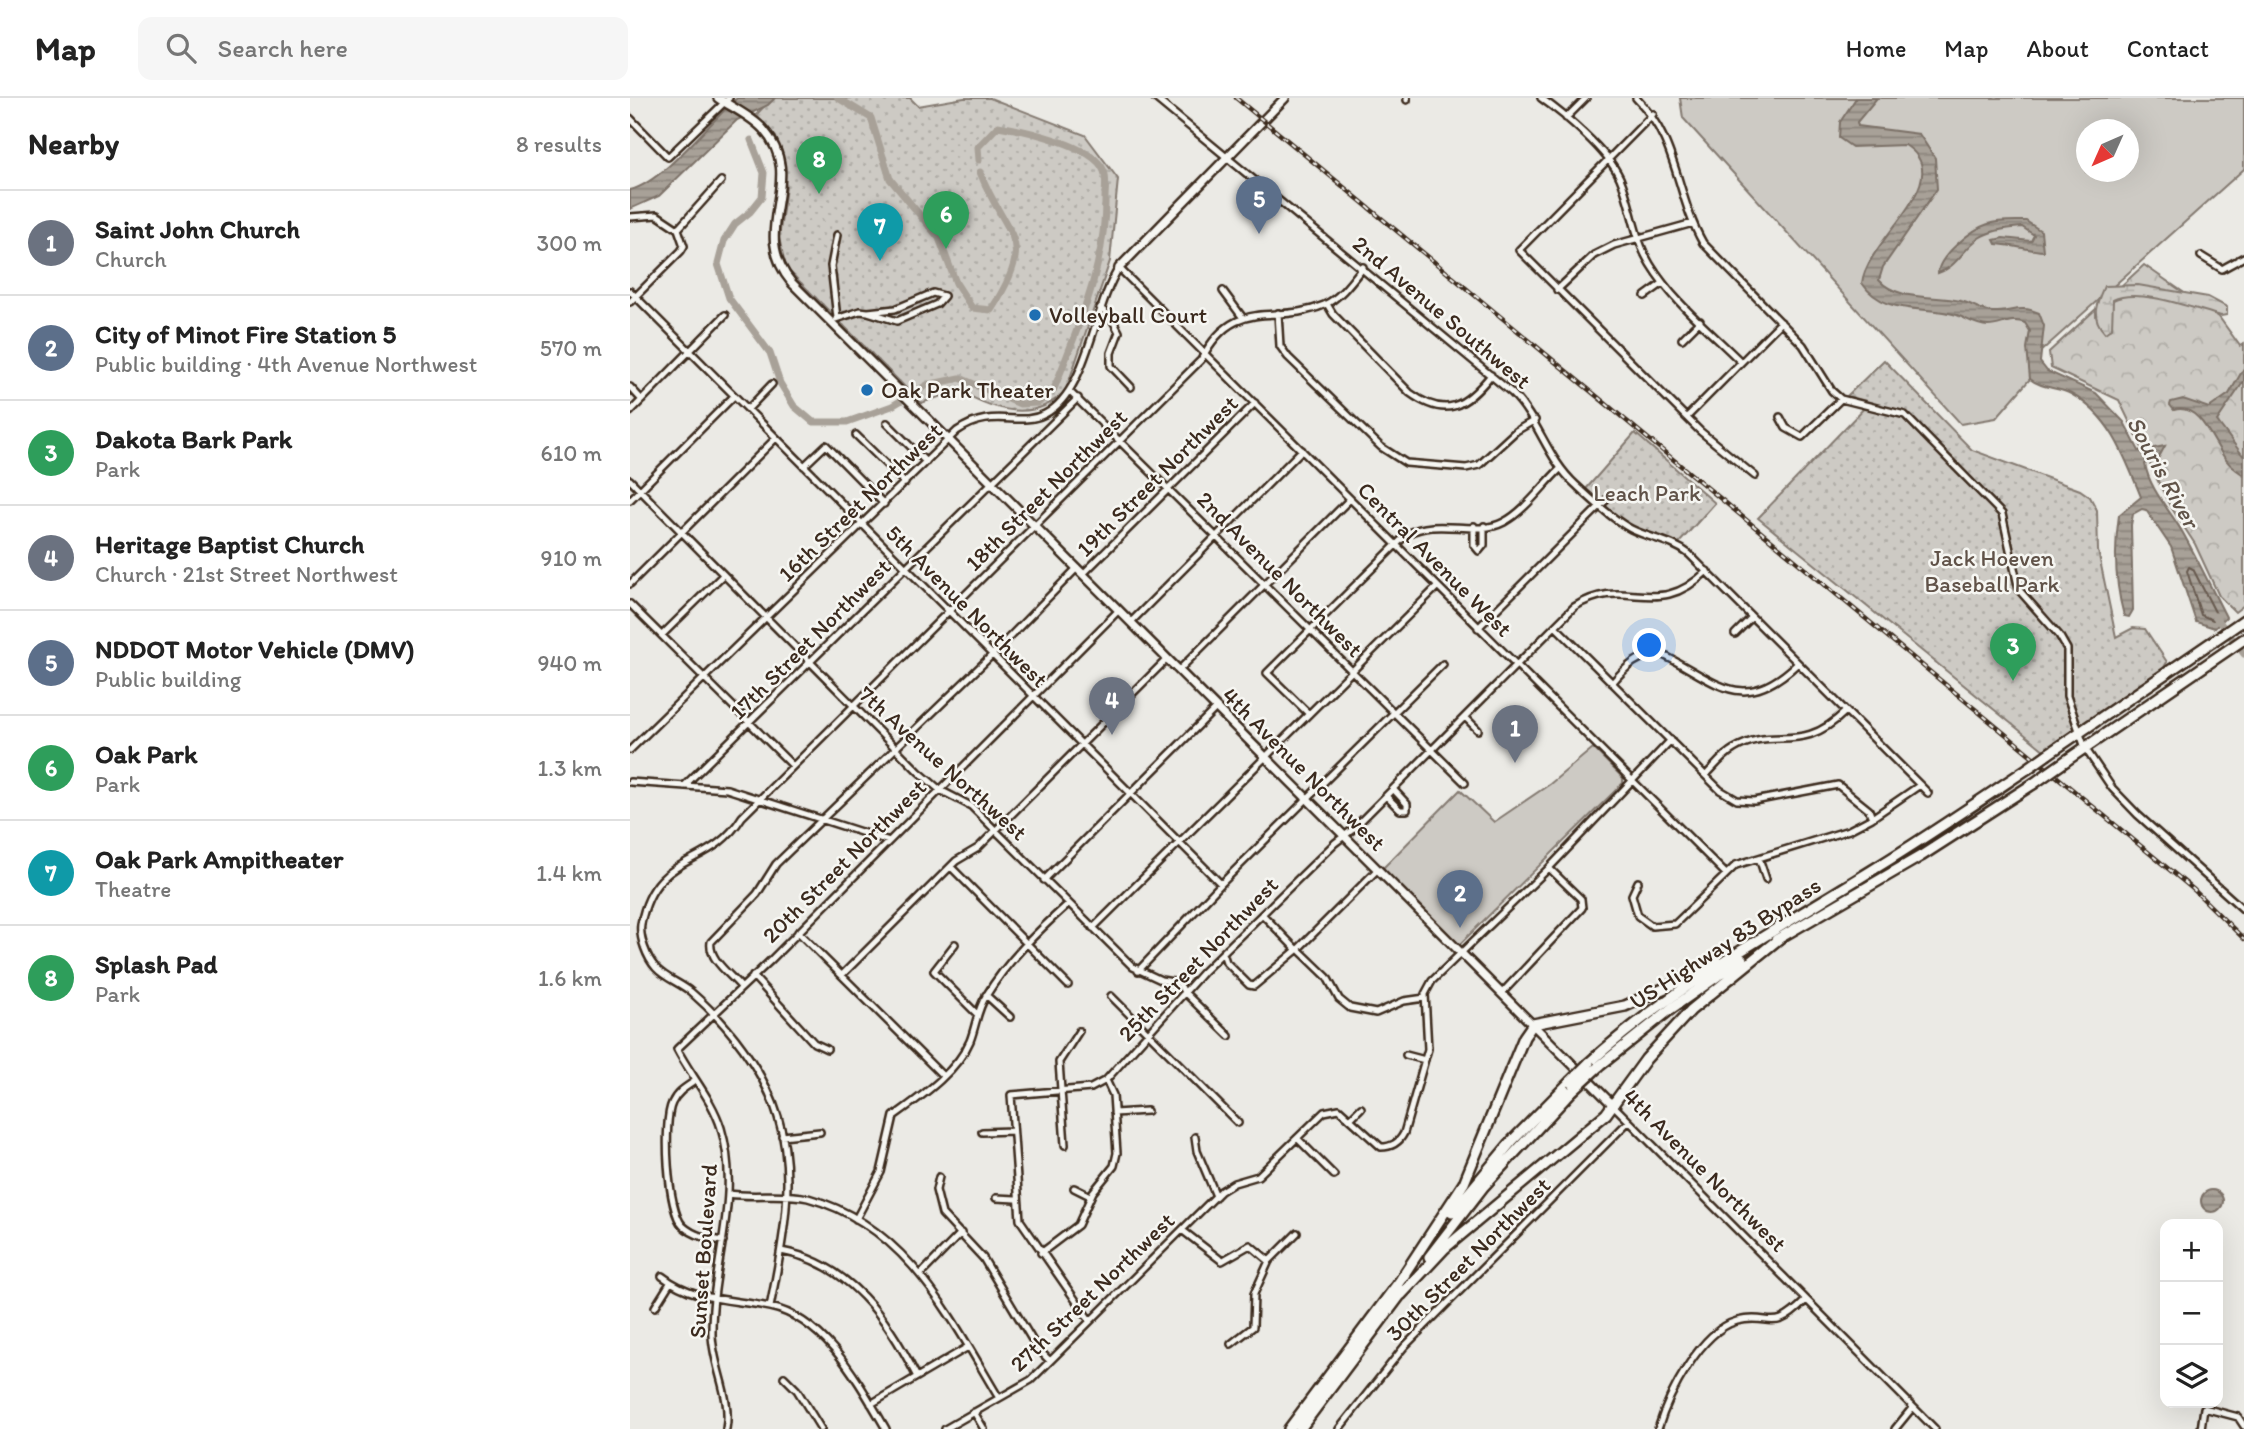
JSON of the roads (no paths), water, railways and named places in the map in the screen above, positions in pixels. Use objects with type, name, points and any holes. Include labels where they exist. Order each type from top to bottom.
[{"type":"highway","name":"US Highway 83 Bypass","points":[[1290,1429],[1475,1183],[1641,1020],[1743,948],[1884,863],[2244,621]]},
{"type":"highway","name":"US Highway 83 Bypass","points":[[1594,1065],[1704,985],[1932,849],[2033,784],[2244,639]]},
{"type":"highway","points":[[1401,1295],[1454,1240],[1614,1105],[1646,1059],[1691,1010],[1781,937]]},
{"type":"highway","points":[[1401,1279],[1464,1183],[1524,1037],[1533,1024],[1625,1006],[1672,985],[1734,949],[1743,948]]},
{"type":"highway","name":"US Highway 83 Bypass","points":[[1300,1429],[1483,1187],[1571,1086]]},
{"type":"main road","points":[[1119,268],[1284,98]]},
{"type":"main road","name":"4th Avenue Northwest","points":[[725,101],[753,120],[774,146],[782,172],[772,228],[775,255],[786,275],[833,320],[911,404],[1614,1105]]},
{"type":"street","name":"2nd Avenue Southwest","points":[[1155,98],[1491,375],[1525,406],[1543,431],[1560,469],[1629,528],[1676,544],[1707,571],[1928,793]]},
{"type":"street","points":[[1541,98],[1566,118],[1607,159],[1620,180],[1638,238],[1663,284],[1741,362]]},
{"type":"street","points":[[1566,118],[1586,98]]},
{"type":"street","points":[[1636,98],[1653,114],[1670,146],[1693,223],[1714,256],[1803,345],[1832,391],[1841,399],[1905,415],[2002,514],[2019,590],[2059,635],[2067,649],[2067,696],[2085,748],[2112,788],[2154,832],[2244,910]]},
{"type":"street","points":[[630,118],[668,157],[725,101]]},
{"type":"street","points":[[1653,114],[1520,250],[1557,290],[1687,417],[1755,476]]},
{"type":"street","points":[[678,229],[721,181]]},
{"type":"street","points":[[630,218],[657,215],[678,229],[684,246],[630,302]]},
{"type":"street","points":[[1557,290],[1594,255],[1614,244],[1693,223]]},
{"type":"street","points":[[837,235],[831,266],[833,320],[868,312],[895,309],[933,293],[944,296],[937,304],[897,321],[868,312]]},
{"type":"street","points":[[2201,256],[2222,269],[2244,257]]},
{"type":"street","points":[[1223,291],[1242,318],[1261,313],[1278,313],[1327,304],[1346,289],[1363,267]]},
{"type":"street","name":"16th Street Northwest","points":[[630,750],[947,440],[966,425],[985,417],[1039,416],[1056,407],[1069,391],[1100,308],[1119,268]]},
{"type":"street","name":"Central Avenue West","points":[[1119,268],[1726,874]]},
{"type":"street","points":[[1644,296],[1663,284]]},
{"type":"street","name":"5th Avenue Northwest","points":[[630,291],[1221,884]]},
{"type":"street","points":[[1327,304],[1333,314],[1410,393],[1424,403],[1438,408],[1463,404],[1491,375]]},
{"type":"street","points":[[1100,308],[1111,317],[1119,332],[1111,354],[1111,366],[1131,387]]},
{"type":"street","points":[[1278,313],[1280,346],[1288,357],[1381,447],[1406,463],[1466,468],[1479,465],[1516,431],[1535,420]]},
{"type":"street","points":[[630,412],[725,315]]},
{"type":"street","name":"18th Street Northwest","points":[[770,1307],[781,1251],[785,1195],[782,1136],[767,1089],[754,1067],[712,1013],[677,981],[656,969],[641,936],[642,923],[662,877],[679,864],[708,852],[731,835],[742,817],[1242,318]]},
{"type":"street","points":[[1682,339],[1700,321]]},
{"type":"street","points":[[1687,417],[1782,322]]},
{"type":"street","points":[[748,410],[772,384]]},
{"type":"street","points":[[630,387],[642,400]]},
{"type":"street","name":"2nd Avenue Northwest","points":[[1069,391],[1465,783]]},
{"type":"street","points":[[630,500],[734,396]]},
{"type":"street","name":"17th Street Northwest","points":[[684,786],[1078,398]]},
{"type":"street","points":[[1780,417],[1786,428],[1802,437],[1841,399]]},
{"type":"street","name":"19th Street Northwest","points":[[740,986],[714,958],[710,950],[711,942],[757,894],[776,864],[1255,403]]},
{"type":"street","points":[[887,423],[926,462]]},
{"type":"street","points":[[856,435],[905,483]]},
{"type":"street","points":[[630,584],[776,438]]},
{"type":"street","points":[[804,466],[826,445],[884,504]]},
{"type":"street","points":[[1131,622],[1302,450]]},
{"type":"street","points":[[1309,714],[1267,673],[1396,545],[1419,527],[1484,526],[1504,522],[1560,469]]},
{"type":"street","name":"7th Avenue Northwest","points":[[630,480],[765,619],[940,790],[971,806],[1138,971],[1179,983],[1184,992],[1228,1036]]},
{"type":"street","points":[[1179,670],[1350,499]]},
{"type":"street","points":[[1478,628],[1606,500]]},
{"type":"street","points":[[1474,526],[1474,545],[1479,551],[1484,545],[1484,526]]},
{"type":"street","name":"25th Street Northwest","points":[[1106,1080],[1184,992],[1386,796],[1574,607],[1600,594],[1614,592],[1663,597],[1694,584],[1707,571]]},
{"type":"street","points":[[662,635],[723,575]]},
{"type":"street","points":[[1093,928],[1437,587]]},
{"type":"street","points":[[630,604],[793,766]]},
{"type":"street","name":"20th Street Northwest","points":[[695,1081],[677,1049],[799,932],[1119,611]]},
{"type":"street","points":[[1735,634],[1752,617]]},
{"type":"street","points":[[1555,626],[1720,790],[1737,800],[1754,801],[1839,785],[1869,810],[1872,818]]},
{"type":"street","points":[[1612,683],[1627,666],[1653,654],[1661,654],[1708,682],[1732,690],[1780,680],[1798,663]]},
{"type":"street","points":[[842,975],[951,867],[995,831],[1167,659]]},
{"type":"street","points":[[1138,971],[1221,884],[1443,664]]},
{"type":"street","points":[[1044,880],[1216,708]]},
{"type":"street","points":[[1706,775],[1734,749],[1765,739],[1805,738],[1824,730],[1846,711]]},
{"type":"street","points":[[1465,717],[1478,730]]},
{"type":"street","points":[[1334,1175],[1298,1139],[1329,1109],[1339,1109],[1381,1147],[1389,1147],[1402,1137],[1428,1049],[1425,998],[1432,981],[1549,867],[1671,740]]},
{"type":"street","points":[[630,782],[727,789],[889,841]]},
{"type":"street","points":[[1638,882],[1632,895],[1635,912],[1644,922],[1663,928],[1682,920],[1736,864],[1849,830],[1872,818],[1920,785]]},
{"type":"street","points":[[1386,796],[1402,811],[1407,810],[1407,804],[1393,789]]},
{"type":"street","points":[[1812,840],[1814,850]]},
{"type":"street","points":[[1759,858],[1766,878]]},
{"type":"street","points":[[951,867],[1068,985]]},
{"type":"street","points":[[1502,993],[1580,912],[1583,904],[1549,867]]},
{"type":"street","points":[[1223,953],[1226,962],[1249,985],[1254,986],[1377,870]]},
{"type":"street","points":[[856,1219],[881,1172],[890,1127],[899,1112],[915,1102],[964,1053],[986,995],[1027,944],[1068,904]]},
{"type":"street","points":[[1263,915],[1327,977],[1339,999],[1350,1008],[1376,1013],[1404,1000],[1425,998]]},
{"type":"street","points":[[799,932],[942,1075]]},
{"type":"street","points":[[955,944],[934,971],[977,1014]]},
{"type":"street","points":[[753,976],[814,1043],[827,1049]]},
{"type":"street","points":[[986,995],[1010,1017]]},
{"type":"street","points":[[1111,996],[1238,1123]]},
{"type":"street","points":[[1065,1144],[1060,1058],[1079,1031]]},
{"type":"street","points":[[1406,1055],[1425,1060]]},
{"type":"street","points":[[1041,1253],[1078,1225],[1090,1196],[1114,1166],[1117,1153],[1113,1095],[1106,1080],[1091,1087],[1018,1092],[1012,1095],[1016,1199],[1020,1220],[1041,1253],[1090,1321]]},
{"type":"street","points":[[695,1081],[676,1094],[667,1115],[669,1192],[681,1224],[705,1238],[723,1241]]},
{"type":"street","name":"Sunset Boulevard","points":[[695,1081],[720,1126],[726,1148],[728,1194],[714,1298],[712,1336],[728,1410],[726,1429]]},
{"type":"street","name":"4th Avenue Northwest","points":[[1614,1105],[1935,1429]]},
{"type":"street","points":[[891,1106],[899,1112]]},
{"type":"street","points":[[1350,1119],[1361,1108]]},
{"type":"street","points":[[1114,1113],[1147,1111]]},
{"type":"street","name":"30th Street Northwest","points":[[1339,1429],[1422,1329],[1629,1121]]},
{"type":"street","points":[[982,1132],[1012,1131]]},
{"type":"street","points":[[782,1136],[820,1132]]},
{"type":"street","points":[[1195,1137],[1197,1151],[1216,1196]]},
{"type":"street","name":"27th Street Northwest","points":[[945,1429],[1031,1380],[1227,1186],[1258,1176],[1298,1139]]},
{"type":"street","points":[[939,1177],[936,1190],[942,1214],[983,1258],[1037,1348],[1050,1361]]},
{"type":"street","points":[[1074,1188],[1090,1196]]},
{"type":"street","points":[[728,1194],[785,1195],[816,1201],[856,1219],[900,1252],[933,1287],[999,1398]]},
{"type":"street","points":[[996,1198],[1016,1199]]},
{"type":"street","points":[[1182,1230],[1222,1261],[1250,1245],[1269,1261]]},
{"type":"street","points":[[921,1274],[961,1233]]},
{"type":"street","points":[[1231,1345],[1253,1327],[1254,1294],[1269,1261],[1297,1233]]},
{"type":"street","points":[[781,1251],[814,1260],[856,1289],[886,1322],[917,1377]]},
{"type":"street","points":[[662,1276],[691,1295],[770,1307],[805,1321],[818,1332],[872,1404],[886,1429]]},
{"type":"street","points":[[655,1307],[670,1283]]},
{"type":"street","points":[[1658,1429],[1672,1390],[1683,1371],[1720,1331],[1737,1321],[1776,1322],[1793,1314],[1806,1300]]},
{"type":"street","points":[[872,1404],[968,1346]]},
{"type":"street","points":[[784,1377],[797,1390],[821,1429]]},
{"type":"street","points":[[1895,1429],[1913,1407]]},
{"type":"street","points":[[2201,1429],[2204,1408],[2238,1417],[2244,1426]]},
{"type":"street","points":[[974,1412],[984,1429]]},
{"type":"water","points":[[737,98],[775,98],[768,105],[737,120],[659,196],[630,209],[630,190],[643,185],[671,164]]},
{"type":"water","points":[[1856,98],[1877,98],[1857,122],[1858,126],[1919,134],[1935,158],[1937,189],[1883,267],[1879,280],[1887,287],[1906,294],[1961,301],[1988,311],[2021,309],[2039,313],[2044,326],[2040,362],[2047,371],[2096,393],[2124,422],[2139,451],[2165,446],[2159,457],[2145,464],[2156,492],[2184,535],[2226,617],[2215,628],[2196,622],[2171,547],[2146,510],[2142,509],[2133,514],[2131,525],[2133,610],[2129,617],[2124,616],[2116,566],[2119,515],[2141,497],[2115,439],[2097,414],[2071,394],[2040,385],[2030,379],[2027,348],[2030,331],[2025,323],[2010,321],[1984,326],[1944,312],[1905,308],[1881,301],[1862,283],[1868,266],[1917,192],[1922,175],[1919,159],[1905,145],[1852,147],[1839,138],[1840,122]]},
{"type":"water","points":[[2026,221],[2041,231],[2043,251],[1996,244],[1994,240],[2003,238],[2031,241],[2034,235],[2022,227],[2000,230],[1979,238],[1950,267],[1938,273],[1950,251],[1974,231],[1992,223]]},
{"type":"water","points":[[2244,368],[2244,381],[2217,421],[2244,457],[2244,475],[2229,463],[2206,427],[2192,412],[2174,410],[2170,405],[2171,402],[2183,399],[2209,408],[2229,394]]},
{"type":"water","points":[[2212,1190],[2220,1193],[2223,1201],[2220,1209],[2212,1212],[2204,1209],[2201,1201],[2204,1193]]},
{"type":"waterway","points":[[838,98],[871,118],[890,179],[939,238],[956,283],[972,308],[991,310],[1013,267],[1015,252],[1008,226],[980,172]]},
{"type":"waterway","points":[[751,140],[764,173],[762,197],[750,212],[735,224],[724,241],[718,264],[729,298],[770,353],[780,383],[794,406],[813,422],[847,422],[892,406],[927,385],[960,378],[1020,404],[1038,403],[1054,389],[1096,272],[1104,223],[1104,171],[1098,162],[1073,146],[1040,135],[998,126],[978,147],[979,160]]},
{"type":"waterway","name":"Souris River","points":[[2215,616],[2244,654]]},
{"type":"railway","points":[[1236,98],[2194,890],[2244,939]]},
{"type":"place","name":"Splash Pad","points":[[819,194]]},
{"type":"place","name":"NDDOT Motor Vehicle (DMV)","points":[[1259,234]]},
{"type":"place","name":"Oak Park","points":[[946,249]]},
{"type":"place","name":"Oak Park Ampitheater","points":[[880,261]]},
{"type":"place","name":"Volleyball Court","points":[[1035,315]]},
{"type":"place","name":"Oak Park Theater","points":[[867,390]]},
{"type":"place","name":"Dakota Bark Park","points":[[2013,681]]},
{"type":"place","name":"Heritage Baptist Church","points":[[1112,735]]},
{"type":"place","name":"Saint John Church","points":[[1515,763]]},
{"type":"place","name":"City of Minot Fire Station 5","points":[[1460,928]]},
{"type":"park label","name":"Leach Park","points":[[1647,493]]},
{"type":"park label","name":"Jack Hoeven Baseball Park","points":[[1992,571]]}]
